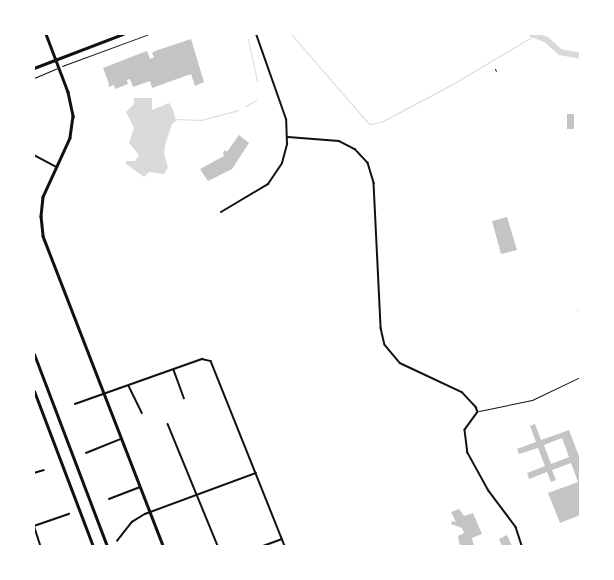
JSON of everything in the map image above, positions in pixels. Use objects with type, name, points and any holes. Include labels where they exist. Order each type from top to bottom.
[{"type":"highway","points":[[34,354],[107,546]]},
{"type":"highway","points":[[34,391],[93,546]]},
{"type":"main road","points":[[46,34],[71,99],[73,116],[70,138],[43,197],[40,216],[43,236],[163,546]]},
{"type":"main road","points":[[34,68],[123,34]]},
{"type":"street","points":[[221,212],[268,184],[284,157],[288,137],[284,113],[256,34]]},
{"type":"street","points":[[288,137],[339,141],[355,149],[365,158],[373,177],[381,332],[385,345],[400,364],[462,392],[478,412],[465,430],[468,453],[489,491],[516,527],[522,546]]},
{"type":"street","points":[[34,155],[57,167]]},
{"type":"street","points":[[75,404],[208,359],[215,365],[285,546]]},
{"type":"street","points":[[174,370],[184,398]]},
{"type":"street","points":[[129,386],[142,413]]},
{"type":"street","points":[[168,424],[218,546]]},
{"type":"street","points":[[86,453],[121,439]]},
{"type":"street","points":[[34,473],[44,470]]},
{"type":"street","points":[[118,541],[135,520],[150,512],[256,473]]},
{"type":"street","points":[[109,499],[140,487]]},
{"type":"street","points":[[41,546],[34,526],[68,514]]},
{"type":"street","points":[[263,546],[282,539]]},
{"type":"lane","points":[[478,412],[532,400],[580,377]]},
{"type":"path","points":[[66,64],[149,34]]},
{"type":"path","points":[[34,78],[52,70]]},
{"type":"shaded area","points":[[134,98],[152,98],[152,110],[169,103],[173,110],[176,121],[172,124],[165,145],[164,154],[168,167],[164,174],[149,172],[144,177],[126,164],[126,161],[135,161],[139,155],[129,143],[134,128],[126,112],[134,104]]},
{"type":"building","points":[[191,39],[204,82],[195,86],[191,74],[152,88],[150,81],[133,87],[130,79],[127,80],[128,84],[115,89],[114,85],[108,87],[109,84],[103,68],[147,51],[150,59],[154,57],[152,53],[155,51]]},
{"type":"building","points":[[567,114],[574,114],[574,129],[567,129]]},
{"type":"building","points":[[239,135],[249,143],[232,169],[208,181],[200,169],[224,156],[223,153],[225,150],[227,152]]},
{"type":"building","points":[[507,217],[517,250],[501,254],[492,221]]},
{"type":"building","points":[[535,424],[541,440],[569,430],[580,459],[580,515],[560,523],[548,493],[578,482],[571,463],[552,470],[556,480],[551,482],[547,472],[529,479],[527,473],[545,466],[538,448],[519,454],[517,449],[536,442],[530,426]],"holes":[[[562,438],[569,457],[551,464],[544,445]]]},
{"type":"building","points":[[459,509],[464,516],[473,513],[482,534],[472,538],[474,546],[460,546],[458,536],[464,533],[462,528],[451,524],[452,521],[456,522],[451,512]]},
{"type":"building","points":[[507,535],[512,546],[502,546],[499,539]]},
{"type":"waterway","points":[[291,34],[369,124],[381,122],[451,85],[535,35]]},
{"type":"waterway","points":[[532,34],[547,40],[560,52],[580,56]]},
{"type":"waterway","points":[[248,39],[257,81]]},
{"type":"waterway","points":[[246,106],[256,100]]},
{"type":"waterway","points":[[175,119],[201,120],[239,110]]}]
